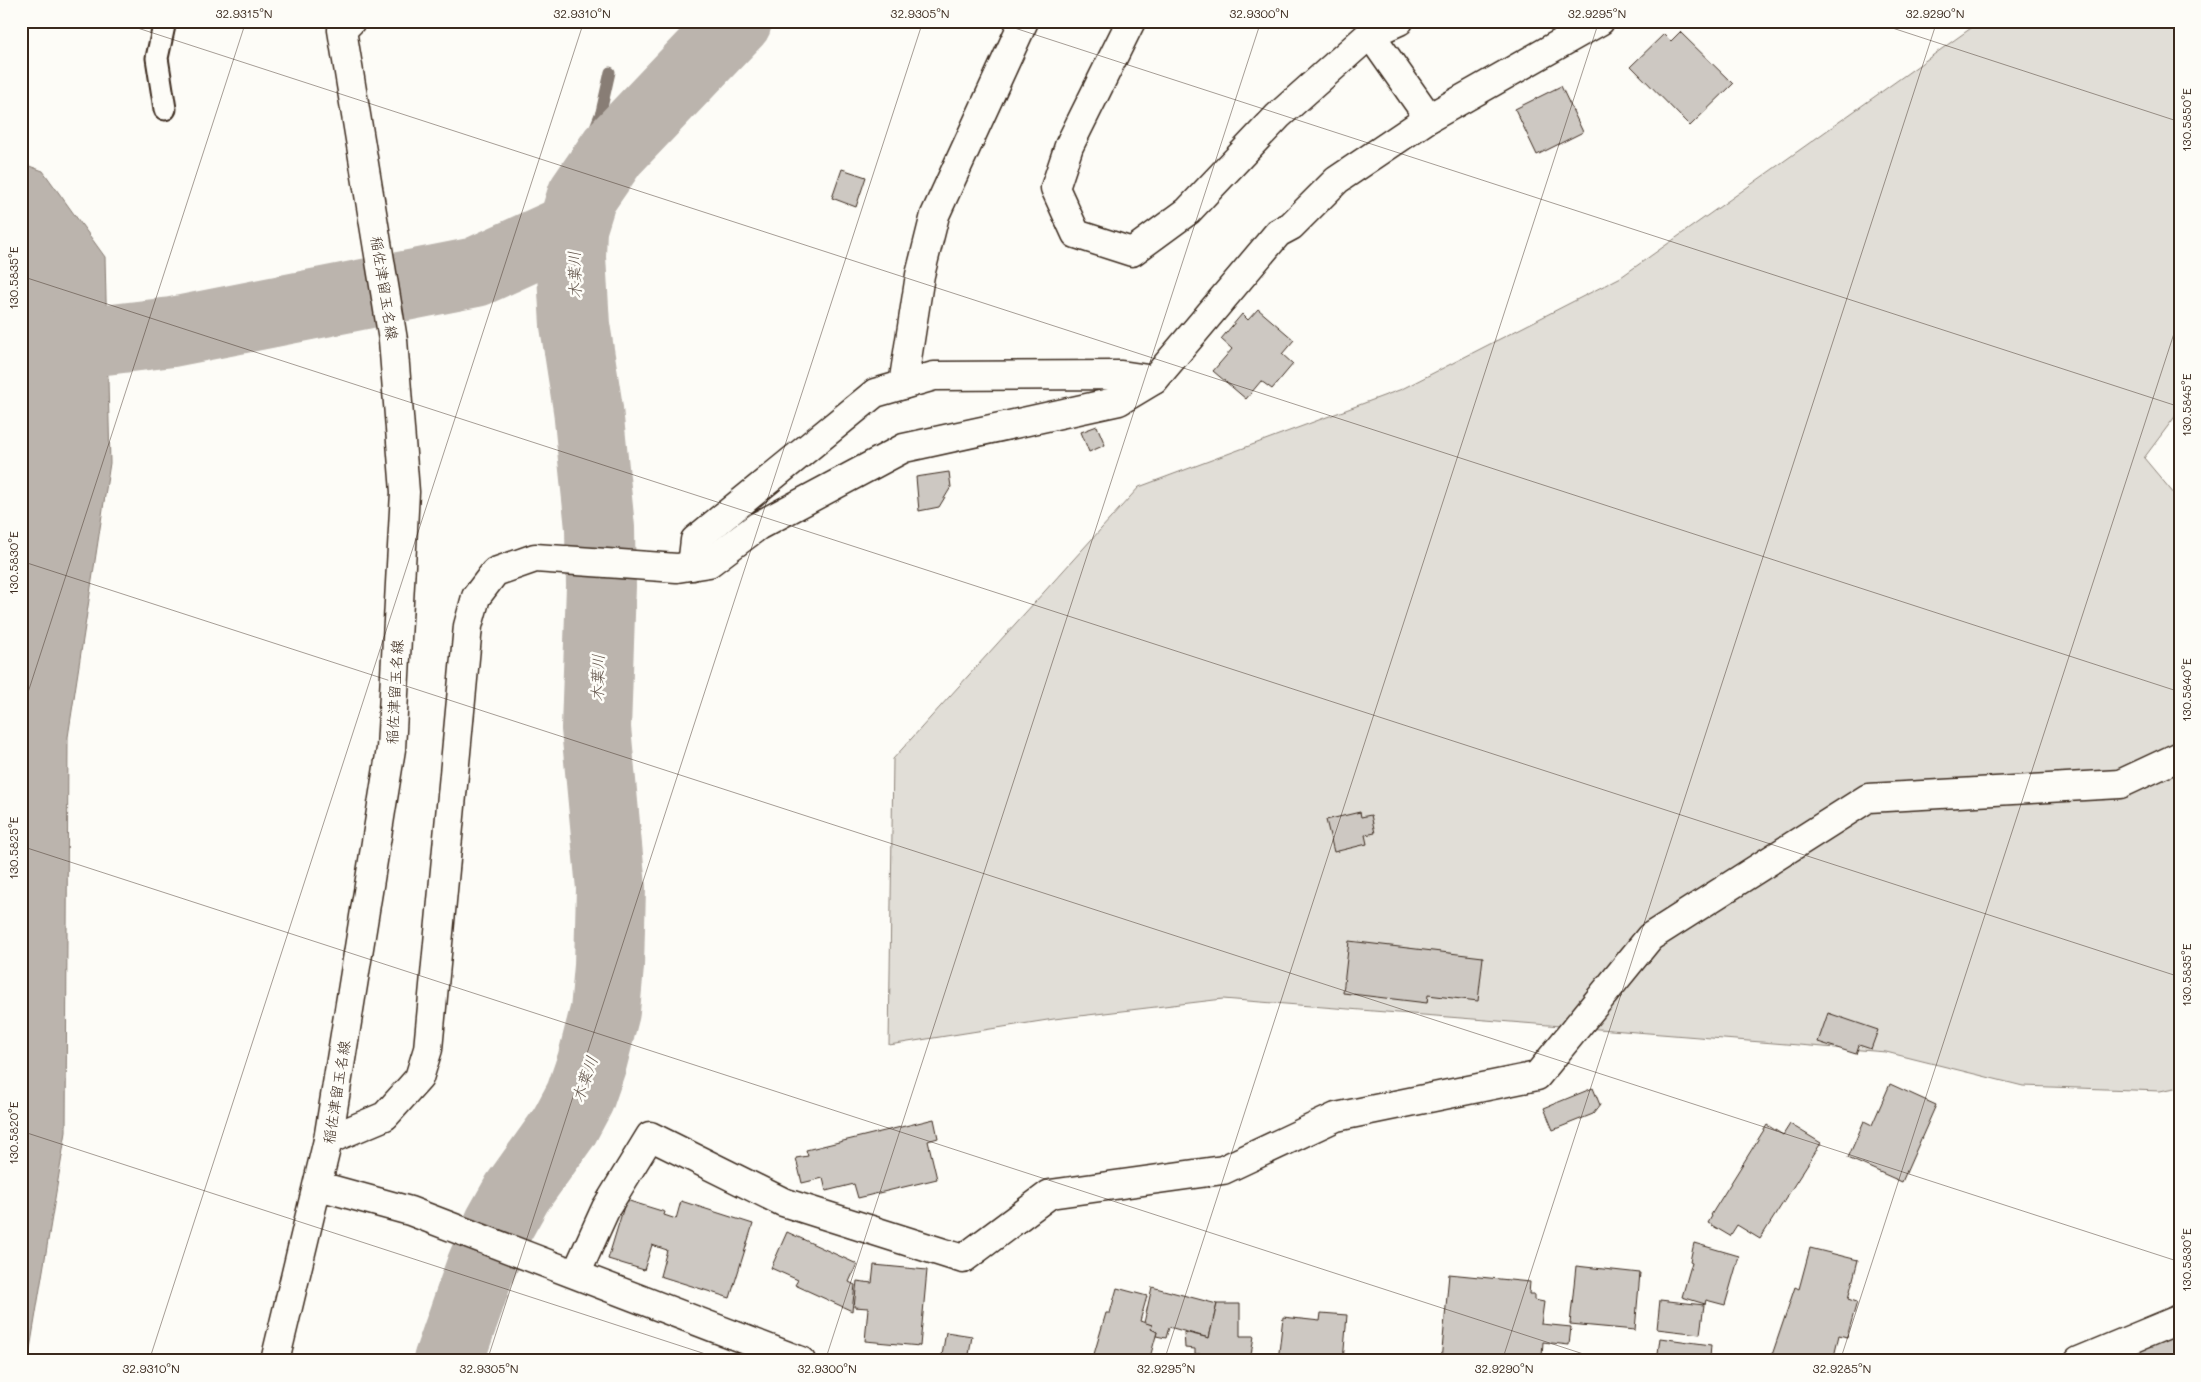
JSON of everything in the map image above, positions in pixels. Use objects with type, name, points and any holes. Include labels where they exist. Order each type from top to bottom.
[{"type":"street","name":"稲佐津留玉名線","points":[[275,1361],[319,1186],[328,1140],[391,749],[405,492],[394,340],[342,30],[352,21]]},
{"type":"street","points":[[903,385],[920,275],[935,215],[1024,21]]},
{"type":"street","points":[[1131,21],[1069,146],[1055,188],[1076,234],[1132,252],[1188,211],[1278,116],[1374,28],[1399,21]]},
{"type":"street","points":[[328,1140],[385,1116],[419,1078],[428,1049],[468,626],[476,597],[495,572],[535,558],[685,567],[709,563],[758,526],[904,448],[1119,401],[1154,380],[1278,233],[1291,226],[1337,180],[1429,118],[1600,21]]},
{"type":"street","points":[[1374,28],[1429,118]]},
{"type":"street","points":[[685,567],[695,540],[875,393],[934,376],[1121,375],[1154,380]]},
{"type":"street","points":[[576,1274],[606,1208],[650,1136],[783,1202],[963,1259],[1050,1194],[1223,1170],[1336,1117],[1537,1076],[1650,937],[1868,798],[2120,784],[2180,756]]},
{"type":"street","points":[[319,1186],[410,1211],[576,1274],[640,1301],[801,1361]]},
{"type":"street","points":[[2079,1361],[2180,1319]]},
{"type":"lane","points":[[165,21],[156,58],[165,109]]},
{"type":"shaded area","points":[[1981,21],[2180,21],[2180,410],[2144,458],[2180,501],[2180,1087],[2160,1091],[2023,1086],[1886,1052],[1223,999],[1054,1019],[889,1045],[893,759],[1139,487],[1402,389],[1621,277]]},
{"type":"shaded area","points":[[21,163],[43,171],[105,257],[110,463],[68,737],[66,1132],[28,1361],[21,1361]]},
{"type":"building","points":[[1680,32],[1733,84],[1690,126],[1631,66],[1664,34],[1671,41]]},
{"type":"building","points":[[1561,86],[1583,132],[1537,155],[1515,109]]},
{"type":"building","points":[[842,169],[866,177],[856,207],[832,198]]},
{"type":"building","points":[[1258,309],[1294,340],[1282,354],[1293,364],[1272,389],[1261,381],[1246,399],[1213,371],[1232,349],[1221,339],[1242,314],[1248,320]]},
{"type":"building","points":[[1097,426],[1105,445],[1089,452],[1081,432]]},
{"type":"building","points":[[949,472],[951,487],[939,507],[919,511],[916,477]]},
{"type":"building","points":[[1360,812],[1361,817],[1371,815],[1375,833],[1365,835],[1367,844],[1334,852],[1326,820]]},
{"type":"building","points":[[1349,941],[1483,957],[1478,1001],[1428,995],[1427,1003],[1343,993]]},
{"type":"building","points":[[1828,1013],[1878,1030],[1871,1049],[1859,1045],[1856,1054],[1818,1042]]},
{"type":"building","points":[[1890,1084],[1936,1105],[1902,1182],[1848,1158],[1864,1121],[1872,1125]]},
{"type":"building","points":[[1593,1088],[1600,1105],[1593,1114],[1553,1130],[1544,1108]]},
{"type":"building","points":[[934,1119],[938,1138],[928,1141],[937,1179],[858,1198],[854,1184],[826,1191],[823,1178],[802,1183],[796,1158],[808,1156],[806,1150]]},
{"type":"building","points":[[1790,1124],[1821,1143],[1760,1239],[1737,1225],[1730,1236],[1708,1223],[1711,1215],[1767,1125],[1783,1135]]},
{"type":"building","points":[[626,1200],[665,1212],[664,1215],[676,1219],[681,1201],[753,1224],[730,1298],[660,1276],[667,1250],[652,1245],[644,1270],[608,1259]]},
{"type":"building","points":[[787,1232],[857,1264],[849,1282],[855,1285],[852,1311],[795,1285],[798,1280],[771,1268]]},
{"type":"building","points":[[1694,1243],[1739,1256],[1725,1305],[1706,1300],[1705,1304],[1682,1297],[1692,1262],[1690,1261]]},
{"type":"building","points":[[1810,1248],[1858,1260],[1848,1299],[1857,1302],[1847,1337],[1839,1335],[1833,1361],[1770,1361],[1795,1287],[1799,1289]]},
{"type":"building","points":[[874,1265],[927,1270],[920,1346],[865,1341],[868,1308],[854,1307],[857,1281],[872,1283]]},
{"type":"building","points":[[1576,1266],[1640,1273],[1635,1330],[1570,1324]]},
{"type":"building","points":[[1449,1274],[1530,1282],[1529,1294],[1534,1294],[1534,1300],[1544,1302],[1541,1324],[1571,1327],[1569,1345],[1543,1342],[1542,1357],[1549,1357],[1549,1361],[1441,1361]]},
{"type":"building","points":[[1152,1287],[1217,1304],[1209,1338],[1169,1327],[1166,1338],[1156,1336],[1157,1332],[1151,1329],[1152,1325],[1144,1323]]},
{"type":"building","points":[[1117,1288],[1147,1296],[1140,1321],[1152,1325],[1151,1329],[1157,1332],[1149,1361],[1092,1361],[1106,1313],[1110,1313]]},
{"type":"building","points":[[1660,1300],[1704,1305],[1700,1334],[1657,1329]]},
{"type":"building","points":[[2180,1301],[2180,1354],[2167,1361],[2138,1361],[2132,1348],[2128,1329]]},
{"type":"building","points":[[1217,1304],[1240,1304],[1240,1336],[1254,1336],[1250,1361],[1202,1360],[1202,1354],[1195,1354],[1195,1349],[1185,1348],[1184,1332],[1209,1338]]},
{"type":"building","points":[[1321,1313],[1347,1315],[1343,1361],[1278,1361],[1283,1317],[1320,1321]]},
{"type":"building","points":[[946,1332],[972,1336],[968,1361],[941,1361]]},
{"type":"building","points":[[1660,1338],[1711,1345],[1710,1358],[1718,1359],[1718,1361],[1657,1361]]},
{"type":"waterway","name":"木葉川","points":[[448,1361],[481,1267],[499,1225],[517,1193],[564,1127],[580,1097],[592,1062],[605,1011],[609,966],[611,888],[596,728],[601,586],[600,528],[588,409],[575,325],[571,257],[572,228],[582,196],[613,151],[737,21]]},
{"type":"waterway","points":[[572,228],[582,160],[601,112],[610,72]]},
{"type":"waterway","points":[[21,350],[172,332],[476,272],[572,228]]}]
